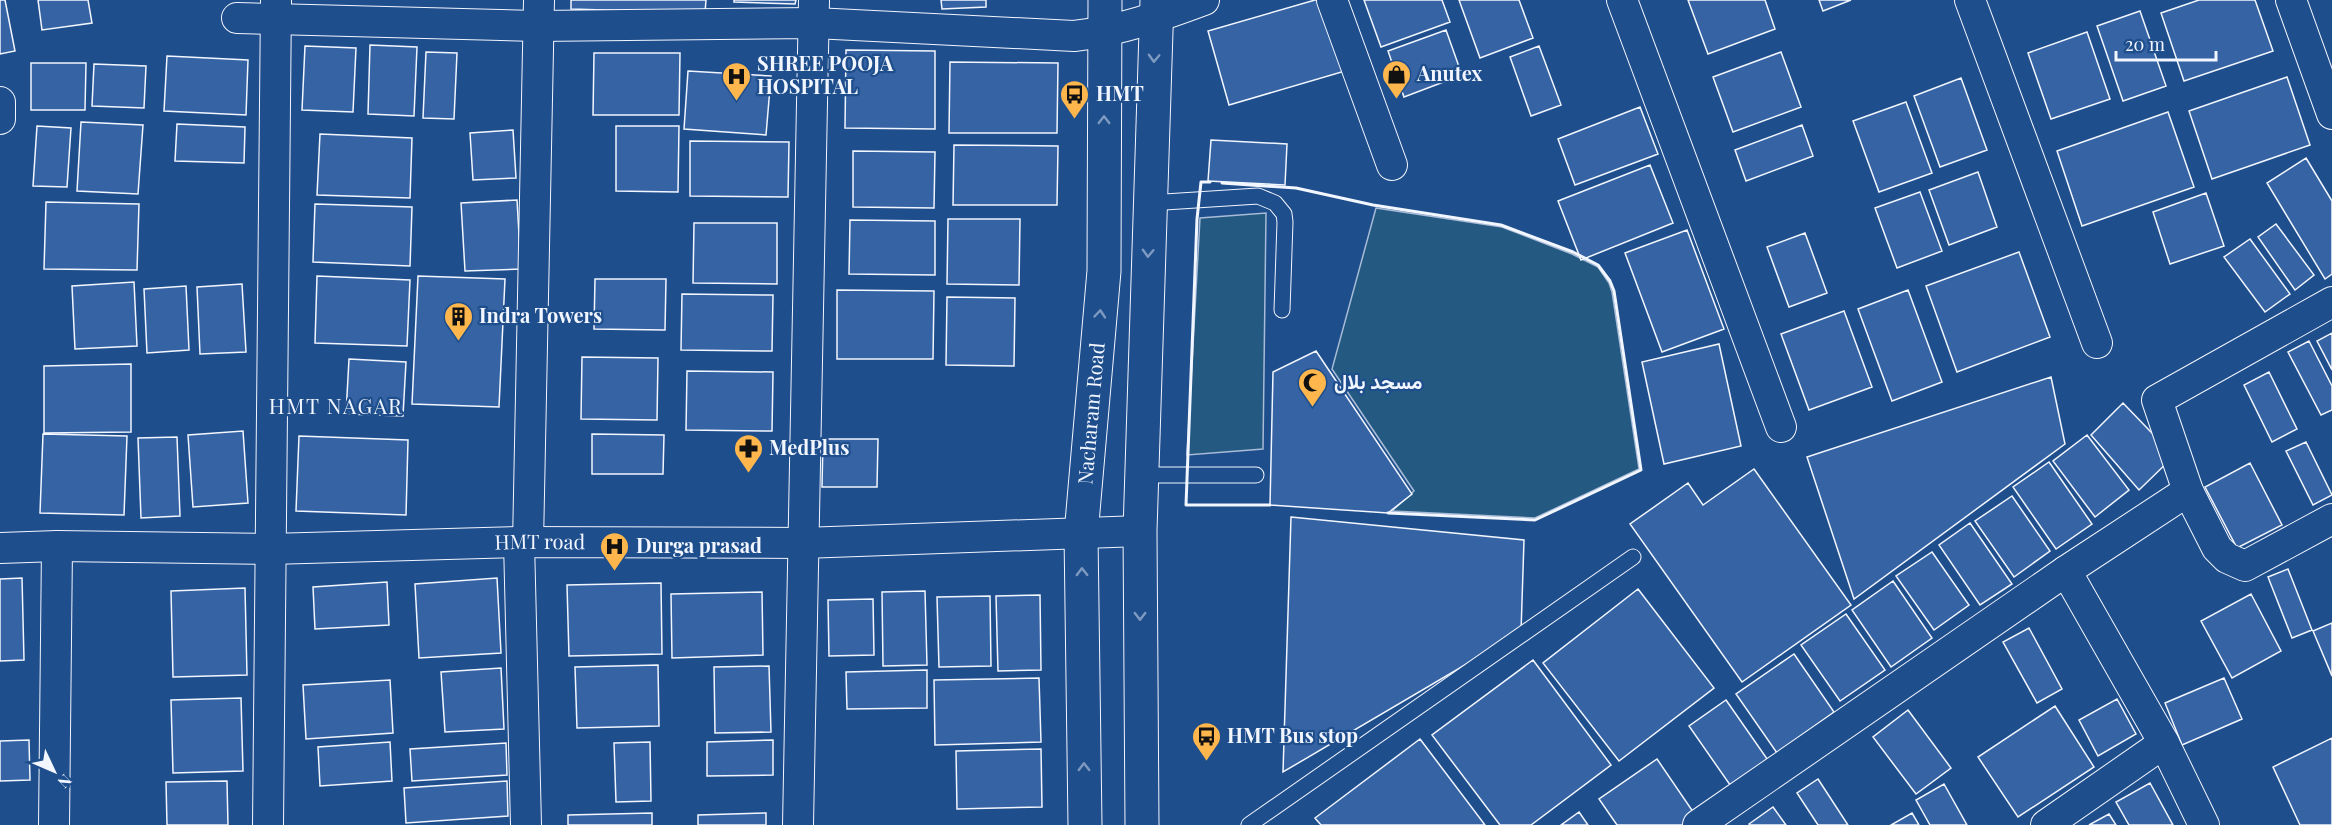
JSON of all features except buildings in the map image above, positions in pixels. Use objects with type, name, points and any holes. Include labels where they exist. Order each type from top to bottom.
[{"type":"main road","name":"Nacharam Road","points":[[1085,825],[1081,534],[1104,272],[1105,0]]},
{"type":"main road","points":[[1142,825],[1140,531],[1156,9]]},
{"type":"street","points":[[237,18],[276,10],[538,13],[814,12],[1074,36],[1104,33],[1156,9],[1204,0]]},
{"type":"street","points":[[1332,0],[1392,165]]},
{"type":"street","points":[[1622,0],[1780,427]]},
{"type":"street","points":[[1970,0],[2097,343]]},
{"type":"street","points":[[2291,0],[2332,114]]},
{"type":"street","points":[[268,825],[276,10]]},
{"type":"street","points":[[798,825],[814,12]]},
{"type":"street","points":[[526,825],[524,543],[538,13]]},
{"type":"street","points":[[0,102],[0,119]]},
{"type":"street","points":[[2332,302],[2157,400],[2188,491],[2217,548],[2228,558],[2245,566],[2332,519]]},
{"type":"street","points":[[1713,821],[2066,571],[2188,491]]},
{"type":"street","name":"HMT road","points":[[0,548],[57,546],[270,549],[524,543],[803,543],[1140,531]]},
{"type":"street","points":[[54,825],[57,546]]},
{"type":"street","points":[[2066,571],[2164,743],[2204,825]]},
{"type":"street","points":[[2046,825],[2164,743]]},
{"type":"lane","points":[[1149,203],[1258,196],[1275,203],[1280,208],[1285,222],[1282,310]]},
{"type":"lane","points":[[1141,475],[1256,475]]},
{"type":"lane","points":[[1249,825],[1633,557]]},
{"type":"shaded area","points":[[1376,208],[1502,227],[1572,254],[1598,267],[1612,292],[1639,469],[1535,518],[1392,511],[1414,491],[1332,369]]},
{"type":"shaded area","points":[[1266,213],[1263,449],[1187,455],[1200,218]]},
{"type":"wall","points":[[1210,182],[1201,182],[1197,219],[1186,505],[1270,505]]},
{"type":"wall","points":[[1222,183],[1296,188],[1373,205],[1501,225],[1573,252],[1598,265],[1610,281],[1614,291],[1641,470],[1535,520],[1388,513]]},
{"type":"place","name":"Anutex","points":[[1396,100]]},
{"type":"place","name":"SHREE POOJA HOSPITAL","points":[[736,102]]},
{"type":"place","name":"HMT","points":[[1075,120]]},
{"type":"place","name":"Indra Towers","points":[[458,342]]},
{"type":"place","name":"مسجد بلال","points":[[1313,408]]},
{"type":"place","name":"MedPlus","points":[[748,474]]},
{"type":"place","name":"Durga prasad","points":[[615,572]]},
{"type":"place","name":"HMT Bus stop","points":[[1206,762]]},
{"type":"district","name":"HMT NAGAR","points":[[336,407]]}]
